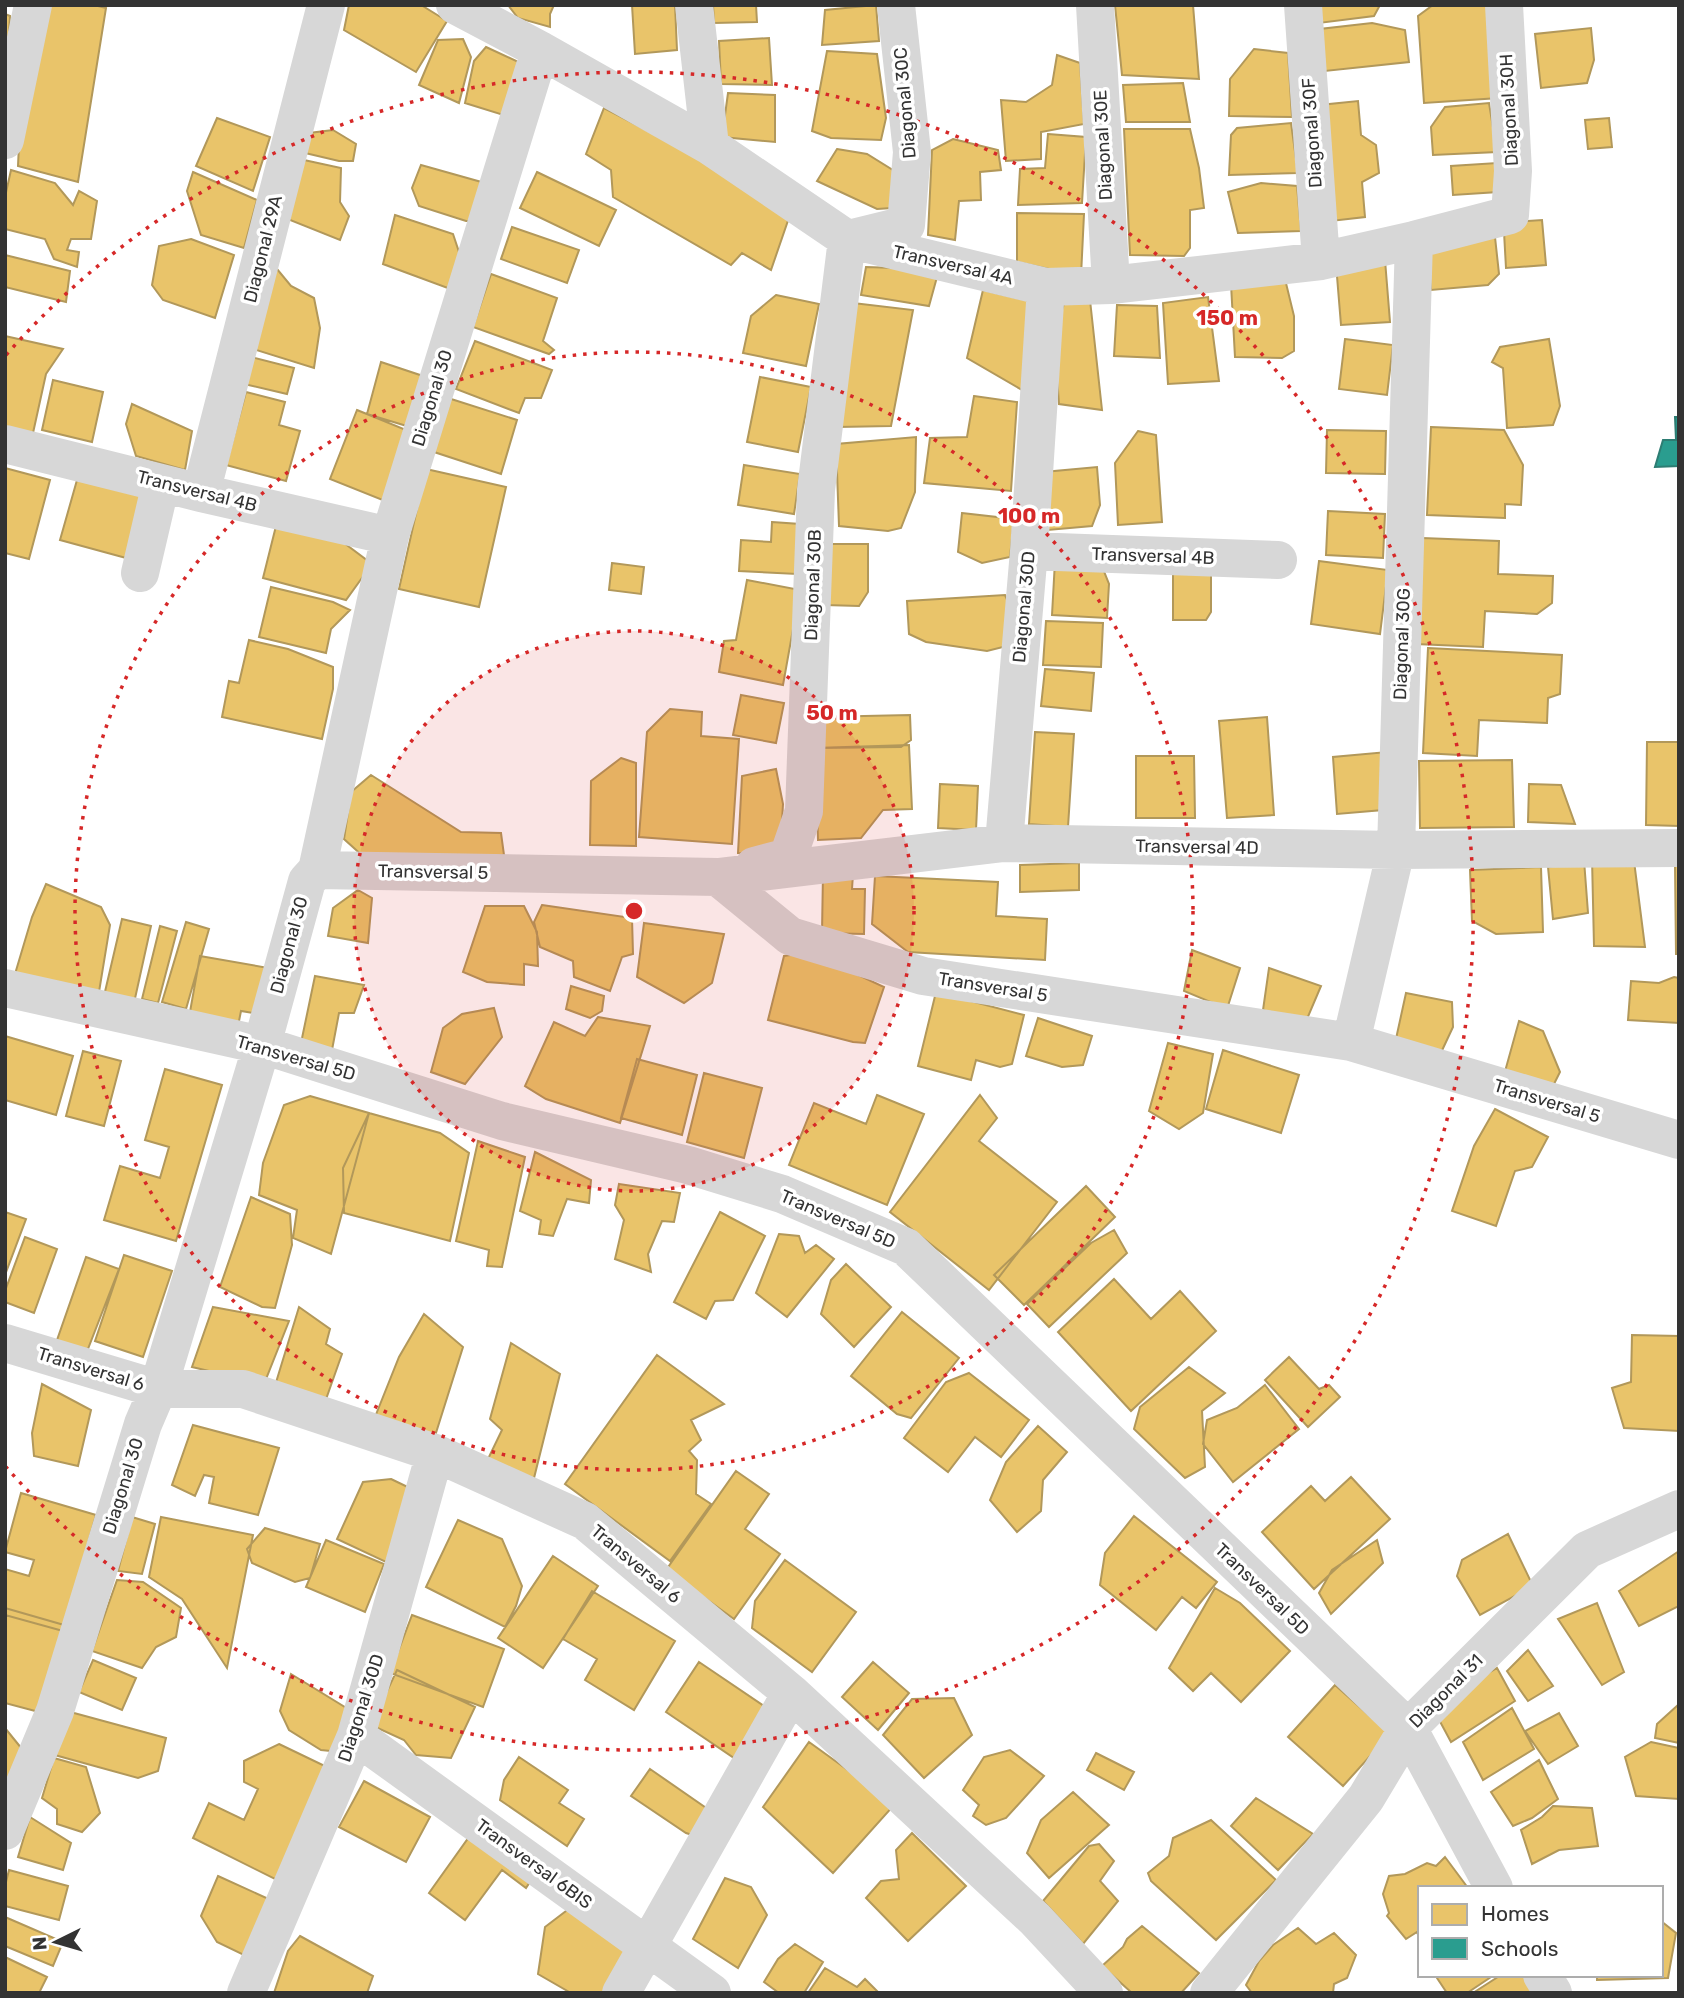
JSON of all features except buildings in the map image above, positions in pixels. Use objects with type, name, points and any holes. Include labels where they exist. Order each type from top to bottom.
[{"type":"street","points":[[5,140],[33,5]]},
{"type":"street","name":"Diagonal 29A","points":[[201,493],[326,5]]},
{"type":"street","name":"Transversal 4A","points":[[455,5],[710,146],[847,239],[1046,287],[1111,285],[1321,261],[1510,215]]},
{"type":"street","points":[[694,5],[710,146]]},
{"type":"street","name":"Diagonal 30C","points":[[847,239],[906,225],[912,152],[896,5]]},
{"type":"street","name":"Diagonal 30E","points":[[1095,5],[1111,285]]},
{"type":"street","name":"Diagonal 30F","points":[[1303,5],[1321,261]]},
{"type":"street","name":"Diagonal 30H","points":[[1504,5],[1513,171],[1510,215]]},
{"type":"street","name":"Diagonal 30","points":[[5,1831],[55,1711],[143,1424],[158,1389],[262,1045],[307,881],[317,870],[390,536],[540,50]]},
{"type":"street","name":"Diagonal 30B","points":[[718,877],[788,857],[804,811],[816,490],[847,239]]},
{"type":"street","name":"Diagonal 30G","points":[[1351,1042],[1396,850],[1415,240]]},
{"type":"street","name":"Diagonal 30D","points":[[1004,843],[1029,551],[1046,287]]},
{"type":"street","name":"Transversal 4B","points":[[5,444],[201,493],[390,536]]},
{"type":"street","points":[[140,573],[161,483]]},
{"type":"street","name":"Transversal 4B","points":[[1029,551],[1278,560]]},
{"type":"street","name":"Transversal 4D","points":[[718,877],[1004,843],[1396,850],[1679,848]]},
{"type":"street","name":"Transversal 5","points":[[317,870],[718,877],[790,936],[923,976],[1351,1042],[1679,1140]]},
{"type":"street","name":"Transversal 5D","points":[[5,989],[262,1045],[502,1121],[688,1165],[782,1194],[906,1247],[1408,1728],[1493,1886]]},
{"type":"street","name":"Transversal 6","points":[[5,1343],[158,1389],[243,1389],[435,1453],[585,1521],[791,1693],[1035,1919],[1104,1993]]},
{"type":"street","name":"Diagonal 30D","points":[[246,1993],[356,1736],[435,1453]]},
{"type":"street","name":"Diagonal 31","points":[[1209,1993],[1366,1798],[1408,1728],[1587,1550],[1679,1508]]},
{"type":"street","points":[[621,1993],[791,1693]]},
{"type":"street","name":"Transversal 6BIS","points":[[356,1736],[712,1993]]},
{"type":"street","points":[[1543,1977],[1553,1993]]}]
